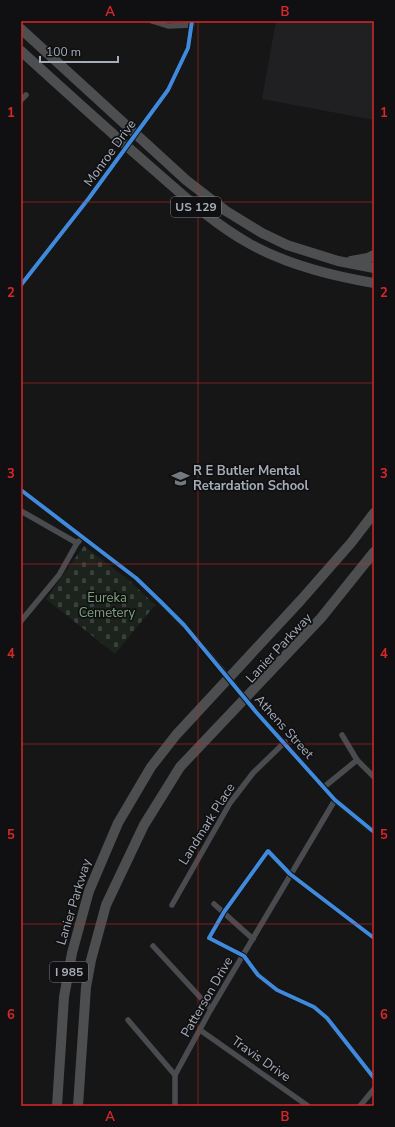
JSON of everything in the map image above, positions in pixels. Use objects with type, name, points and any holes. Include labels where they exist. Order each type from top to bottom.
[{"type":"highway","name":"US 129","points":[[21,29],[186,180],[226,211],[262,233],[293,247],[338,261],[374,268]]},
{"type":"highway","name":"US 129","points":[[21,51],[127,147],[207,216],[252,245],[274,255],[324,272],[374,283]]},
{"type":"highway","points":[[338,261],[358,261],[374,255]]},
{"type":"highway","name":"Lanier Parkway","points":[[57,1106],[64,997],[72,953],[89,891],[118,823],[151,767],[176,735],[351,544],[374,513]]},
{"type":"highway","name":"Lanier Parkway","points":[[78,1106],[86,987],[90,960],[106,905],[144,825],[180,767],[321,618],[374,552]]},
{"type":"street","points":[[152,21],[168,26],[192,23]]},
{"type":"street","name":"Monroe Drive","points":[[21,285],[127,147],[176,77],[188,48],[192,23]]},
{"type":"street","points":[[21,100],[26,95]]},
{"type":"street","name":"Athens Street","points":[[21,490],[136,578],[161,602],[184,625],[256,712],[285,742],[335,800],[374,832]]},
{"type":"street","points":[[21,511],[77,543]]},
{"type":"street","points":[[21,621],[59,575],[77,543],[83,537]]},
{"type":"street","points":[[342,735],[357,760],[374,777]]},
{"type":"street","name":"Landmark Place","points":[[172,905],[230,803],[253,773],[285,742]]},
{"type":"street","points":[[324,787],[357,760]]},
{"type":"street","name":"Patterson Drive","points":[[175,1106],[175,1075],[211,1009],[244,956],[290,874],[335,800]]},
{"type":"street","points":[[374,938],[290,874],[268,851],[224,912],[209,938],[244,956],[258,976],[277,990],[314,1007],[328,1018],[374,1078]]},
{"type":"street","points":[[214,904],[253,939]]},
{"type":"street","points":[[153,946],[211,1009]]},
{"type":"street","points":[[128,1020],[175,1075]]},
{"type":"street","name":"Travis Drive","points":[[200,1030],[308,1106]]},
{"type":"street","points":[[360,1106],[374,1088]]},
{"type":"shaded area","points":[[276,21],[374,21],[374,120],[262,99]]},
{"type":"green space","name":"Eureka Cemetery","points":[[84,546],[130,581],[155,605],[115,654],[46,599]]},
{"type":"cycle path","points":[[21,285],[89,198],[168,90],[188,48],[192,21]]},
{"type":"cycle path","points":[[21,490],[136,578],[161,602],[184,625],[256,712],[335,800],[374,832]]},
{"type":"cycle path","points":[[374,938],[290,874],[268,851],[224,912],[209,938],[244,956],[258,975],[277,990],[314,1007],[327,1018],[374,1078]]},
{"type":"place","name":"R E Butler Mental Retardation School","points":[[180,478]]}]
